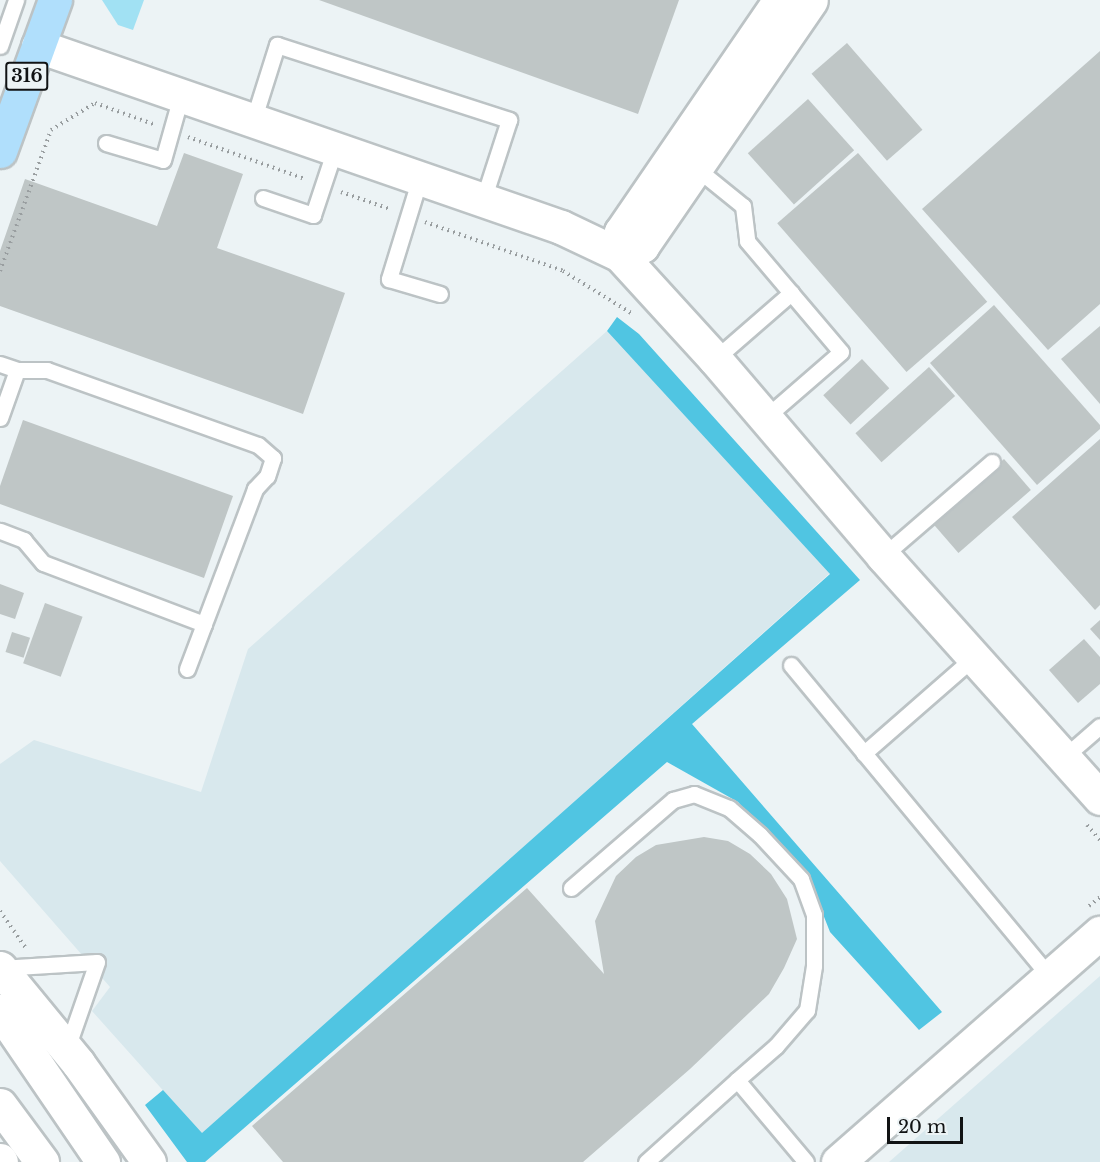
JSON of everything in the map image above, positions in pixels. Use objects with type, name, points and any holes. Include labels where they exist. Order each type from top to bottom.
[{"type":"main road","name":"316","points":[[0,151],[55,0]]},
{"type":"street","points":[[620,255],[621,232],[780,0]]},
{"type":"street","points":[[620,255],[642,246],[811,0]]},
{"type":"street","points":[[38,46],[561,227],[620,255],[766,417],[883,556],[1062,759],[1092,811]]},
{"type":"street","points":[[838,1162],[1100,933]]},
{"type":"street","points":[[0,968],[67,1048],[149,1162]]},
{"type":"street","points":[[0,1011],[103,1162]]},
{"type":"street","points":[[0,1105],[42,1162]]},
{"type":"lane","points":[[0,46],[16,0]]},
{"type":"lane","points":[[253,121],[278,45],[509,120],[483,200]]},
{"type":"lane","points":[[106,142],[163,160],[181,96]]},
{"type":"lane","points":[[263,198],[313,215],[335,149]]},
{"type":"lane","points":[[696,168],[743,206],[747,241],[842,352],[766,417]]},
{"type":"lane","points":[[420,178],[389,279],[440,294]]},
{"type":"lane","points":[[715,359],[791,293]]},
{"type":"lane","points":[[0,364],[17,370],[47,370],[258,445],[273,458],[267,476],[255,489],[187,669]]},
{"type":"lane","points":[[0,418],[17,370]]},
{"type":"lane","points":[[883,556],[992,462]]},
{"type":"lane","points":[[0,531],[24,540],[43,563],[204,624]]},
{"type":"lane","points":[[864,753],[973,658]]},
{"type":"lane","points":[[791,665],[1049,976]]},
{"type":"lane","points":[[1062,759],[1100,726]]},
{"type":"lane","points":[[571,888],[674,800],[694,794],[729,808],[760,835],[801,879],[814,915],[814,966],[807,1010],[776,1046],[646,1162]]},
{"type":"lane","points":[[0,968],[97,962],[67,1048]]},
{"type":"lane","points":[[737,1080],[806,1162]]},
{"type":"path","points":[[0,271],[51,130],[94,103],[563,271],[633,314]]},
{"type":"path","points":[[1092,811],[1100,840]]},
{"type":"shaded area","points":[[102,0],[144,0],[133,30],[118,25]]},
{"type":"shaded area","points":[[617,317],[639,334],[860,580],[692,724],[942,1012],[919,1030],[830,932],[817,899],[738,802],[667,762],[205,1162],[187,1162],[145,1105],[163,1090],[202,1133],[830,574],[607,331]]},
{"type":"shaded area","points":[[607,331],[830,573],[202,1134],[92,1011],[110,987],[0,861],[0,764],[34,740],[201,792],[248,649]]},
{"type":"shaded area","points":[[1100,976],[1100,1162],[889,1162]]},
{"type":"building","points":[[319,0],[679,0],[638,114]]},
{"type":"building","points":[[847,43],[922,130],[887,161],[812,74]]},
{"type":"building","points":[[1100,51],[1100,304],[1048,350],[922,209]]},
{"type":"building","points":[[808,99],[854,150],[794,204],[748,153]]},
{"type":"building","points":[[184,153],[243,174],[217,248],[345,293],[303,414],[0,306],[0,251],[25,179],[157,226]]},
{"type":"building","points":[[858,153],[987,302],[906,372],[777,223]]},
{"type":"building","points":[[994,305],[1100,425],[1100,429],[1037,485],[930,363]]},
{"type":"building","points":[[1100,326],[1100,404],[1061,359]]},
{"type":"building","points":[[862,359],[889,388],[851,424],[823,395]]},
{"type":"building","points":[[929,367],[955,396],[882,462],[855,433]]},
{"type":"building","points":[[23,420],[233,496],[204,578],[0,504],[0,486]]},
{"type":"building","points":[[1100,439],[1100,605],[1095,610],[1012,517]]},
{"type":"building","points":[[1004,459],[1031,490],[958,553],[932,522]]},
{"type":"building","points":[[0,584],[24,593],[15,619],[0,614]]},
{"type":"building","points":[[45,603],[83,617],[61,677],[23,663]]},
{"type":"building","points":[[1100,620],[1100,640],[1090,629]]},
{"type":"building","points":[[12,632],[30,638],[24,658],[6,652]]},
{"type":"building","points":[[1084,639],[1100,657],[1100,684],[1078,703],[1049,670]]},
{"type":"building","points":[[704,837],[728,841],[750,854],[771,874],[787,899],[797,939],[769,994],[690,1069],[583,1162],[283,1162],[252,1126],[527,888],[604,974],[595,921],[616,876],[636,857],[656,845]]}]
